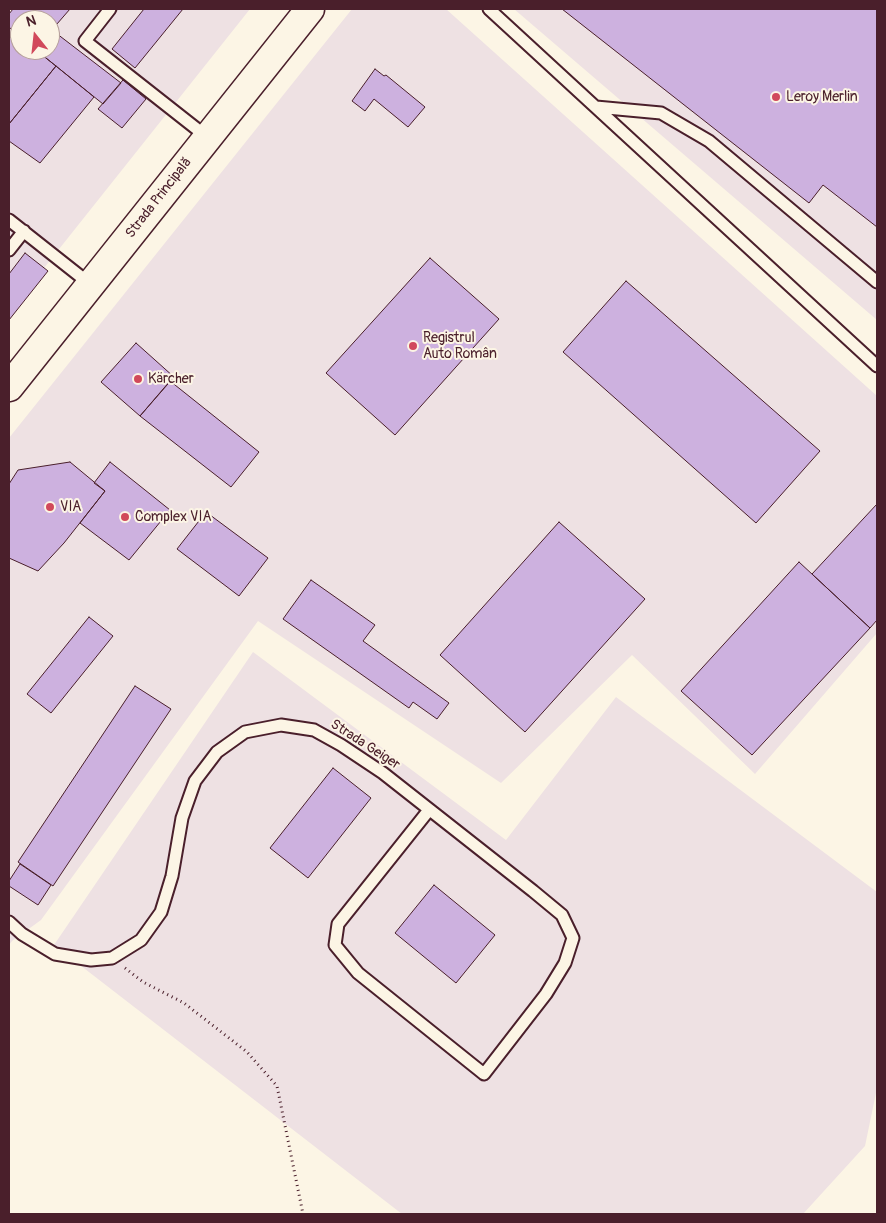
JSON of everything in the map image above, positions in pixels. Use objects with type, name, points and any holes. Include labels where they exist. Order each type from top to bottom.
[{"type":"main road","name":"Strada Principală","points":[[9,387],[310,9]]},
{"type":"lane","points":[[110,9],[85,41],[207,137]]},
{"type":"lane","points":[[489,9],[877,366]]},
{"type":"lane","points":[[596,107],[661,113],[709,141],[877,282]]},
{"type":"lane","points":[[9,220],[90,284]]},
{"type":"lane","points":[[9,250],[24,231]]},
{"type":"lane","name":"Strada Geiger","points":[[9,922],[22,934],[55,954],[91,960],[112,958],[141,940],[161,912],[172,876],[182,818],[195,782],[217,752],[245,732],[281,725],[314,730],[341,745],[383,773],[430,810],[562,915],[574,938],[565,963],[546,994],[484,1074],[358,973],[335,944],[338,924],[430,810]]},
{"type":"path","points":[[112,958],[143,982],[184,1003],[247,1052],[276,1086],[304,1214]]},
{"type":"shaded area","points":[[23,9],[250,9],[9,312],[9,25],[10,24],[10,60],[60,60],[60,10]]},
{"type":"shaded area","points":[[352,9],[446,9],[877,396],[877,633],[755,774],[632,655],[501,783],[258,621],[41,920],[9,945],[9,438]]},
{"type":"shaded area","name":"Leroy Merlin","points":[[514,9],[877,9],[877,320]]},
{"type":"shaded area","points":[[253,652],[506,840],[616,697],[877,892],[877,1088],[865,1146],[803,1214],[402,1214],[54,945]]},
{"type":"building","points":[[70,9],[60,20],[60,10],[12,10]]},
{"type":"building","points":[[144,9],[183,9],[135,68],[112,49]]},
{"type":"building","name":"Leroy Merlin","points":[[562,9],[877,9],[877,227],[823,185],[809,203]]},
{"type":"building","points":[[60,36],[121,83],[103,104],[48,60],[60,60]]},
{"type":"building","points":[[10,38],[10,60],[48,60],[56,66],[9,124]]},
{"type":"building","points":[[56,66],[94,97],[40,163],[9,141],[9,124]]},
{"type":"building","points":[[375,69],[384,76],[386,75],[425,107],[408,127],[374,99],[365,111],[352,101]]},
{"type":"building","points":[[123,80],[146,99],[122,128],[98,109]]},
{"type":"building","points":[[25,253],[48,271],[9,320],[9,274]]},
{"type":"building","name":"Registrul Auto Român","points":[[430,258],[499,319],[395,435],[326,373]]},
{"type":"building","points":[[626,281],[820,451],[756,523],[563,352]]},
{"type":"building","name":"Kärcher","points":[[136,343],[174,377],[140,416],[101,382]]},
{"type":"building","points":[[170,381],[259,452],[231,487],[140,416]]},
{"type":"building","name":"VIA","points":[[70,462],[105,491],[64,543],[38,571],[9,558],[9,484],[18,470]]},
{"type":"building","name":"Complex VIA","points":[[110,462],[170,510],[129,560],[80,523],[105,491],[94,483]]},
{"type":"building","points":[[877,504],[877,620],[870,628],[812,574]]},
{"type":"building","points":[[206,512],[268,558],[239,596],[177,549]]},
{"type":"building","points":[[559,522],[645,599],[525,732],[440,655]]},
{"type":"building","points":[[799,562],[870,628],[752,755],[681,691]]},
{"type":"building","points":[[311,580],[375,625],[363,641],[449,703],[437,719],[413,702],[409,708],[283,619]]},
{"type":"building","points":[[89,617],[113,636],[51,713],[27,694]]},
{"type":"building","points":[[135,686],[171,709],[53,886],[18,862]]},
{"type":"building","points":[[333,768],[371,798],[308,878],[270,848]]},
{"type":"building","points":[[20,864],[51,885],[38,905],[9,886],[9,881]]},
{"type":"building","points":[[434,885],[495,935],[456,983],[395,933]]},
{"type":"place","name":"Leroy Merlin","points":[[776,97]]},
{"type":"place","name":"Registrul Auto Român","points":[[413,346]]},
{"type":"place","name":"Kärcher","points":[[138,379]]},
{"type":"place","name":"VIA","points":[[50,507]]},
{"type":"place","name":"Complex VIA","points":[[125,517]]}]
